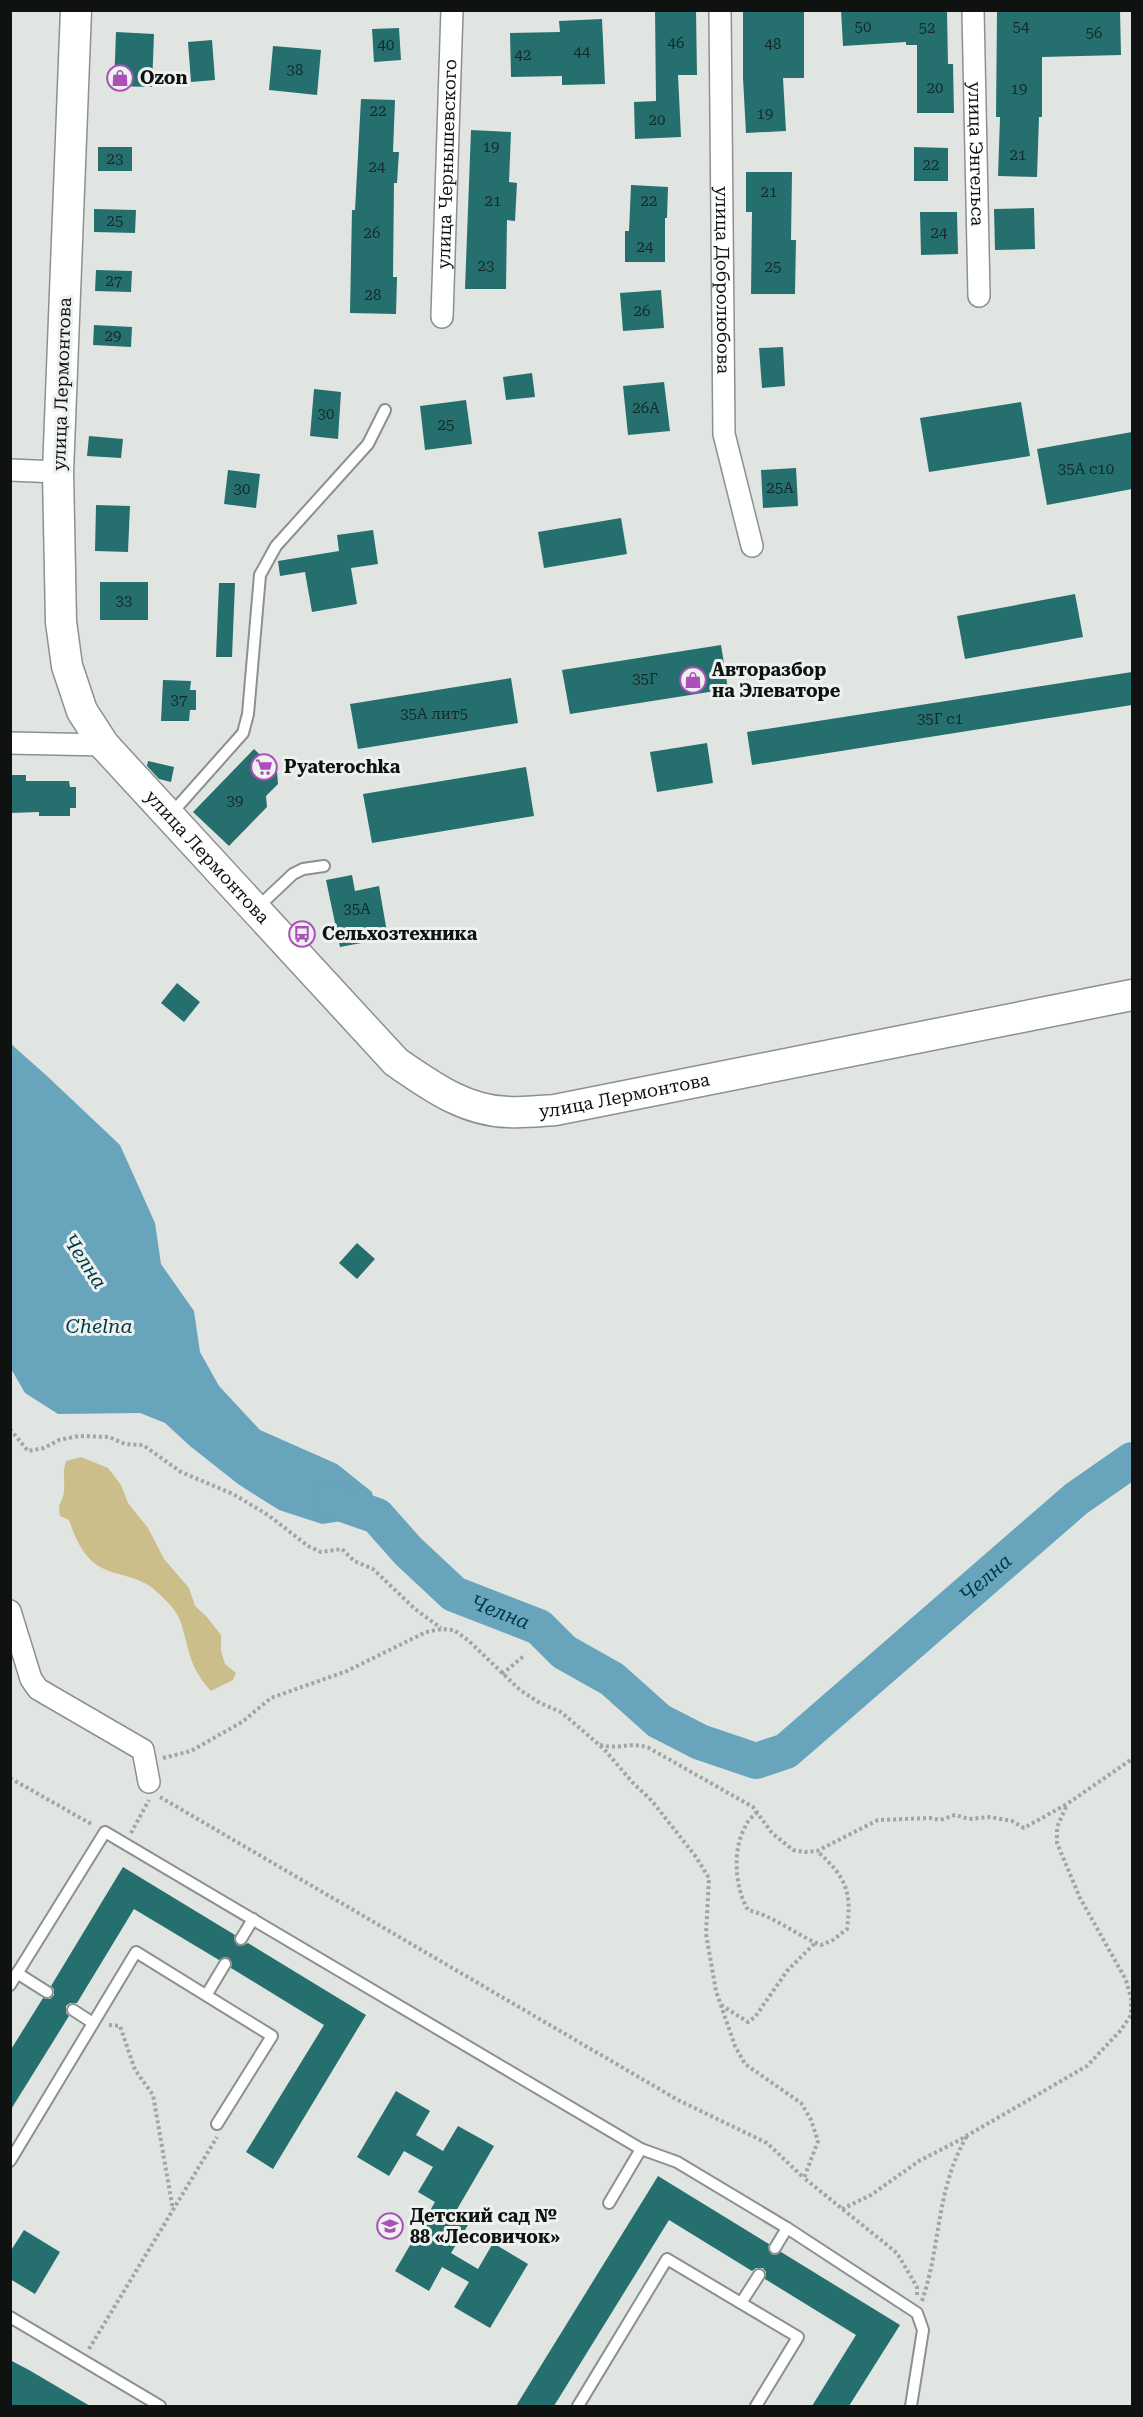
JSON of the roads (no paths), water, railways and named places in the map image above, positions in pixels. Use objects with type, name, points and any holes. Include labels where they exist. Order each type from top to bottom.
[{"type":"street","name":"улица Лермонтова","points":[[76,10],[58,472],[61,622],[67,666],[82,711],[104,745],[396,1062],[435,1089],[473,1107],[508,1113],[555,1110],[1132,995]]},
{"type":"street","name":"улица Чернышевского","points":[[442,317],[452,10]]},
{"type":"street","name":"улица Добролюбова","points":[[720,10],[724,434],[752,546]]},
{"type":"street","name":"улица Энгельса","points":[[973,10],[979,296]]},
{"type":"street","points":[[10,470],[58,472]]},
{"type":"street","points":[[10,743],[104,745]]},
{"type":"street","points":[[10,1611],[32,1679],[38,1689],[143,1750],[149,1786]]},
{"type":"lane","points":[[170,816],[243,733],[248,714],[260,575],[276,546],[368,444],[386,410]]},
{"type":"lane","points":[[255,909],[293,874],[303,869],[324,866]]},
{"type":"lane","points":[[10,1984],[105,1832],[641,2149],[677,2162],[787,2229],[917,2313],[923,2330],[911,2406]]},
{"type":"lane","points":[[241,1939],[253,1919]]},
{"type":"lane","points":[[10,2161],[136,1952],[272,2036],[217,2124]]},
{"type":"lane","points":[[207,1994],[225,1964]]},
{"type":"lane","points":[[17,1973],[47,1992]]},
{"type":"lane","points":[[73,2010],[93,2023]]},
{"type":"lane","points":[[609,2203],[641,2149]]},
{"type":"lane","points":[[775,2248],[787,2229]]},
{"type":"lane","points":[[578,2406],[667,2259],[798,2337],[756,2406]]},
{"type":"lane","points":[[741,2303],[759,2275]]},
{"type":"lane","points":[[10,2317],[159,2406]]},
{"type":"water","name":"Chelna","points":[[11,1044],[120,1145],[155,1223],[161,1264],[194,1311],[200,1352],[219,1386],[260,1430],[337,1464],[372,1492],[377,1516],[322,1524],[279,1510],[238,1484],[165,1423],[140,1413],[58,1414],[25,1393],[10,1367]]},
{"type":"waterway","name":"Челна","points":[[331,1500],[377,1516],[408,1551],[454,1594],[539,1627],[564,1652],[612,1679],[659,1721],[700,1742],[756,1761],[786,1751],[1076,1499],[1132,1460]]},
{"type":"place","name":"Ozon","points":[[120,78]]},
{"type":"place","name":"Авторазбор на Элеваторе","points":[[693,680]]},
{"type":"place","name":"Pyaterochka","points":[[264,767]]},
{"type":"place","name":"Сельхозтехника","points":[[302,934]]},
{"type":"place","name":"Детский сад № 88 «Лесовичок»","points":[[390,2226]]}]
